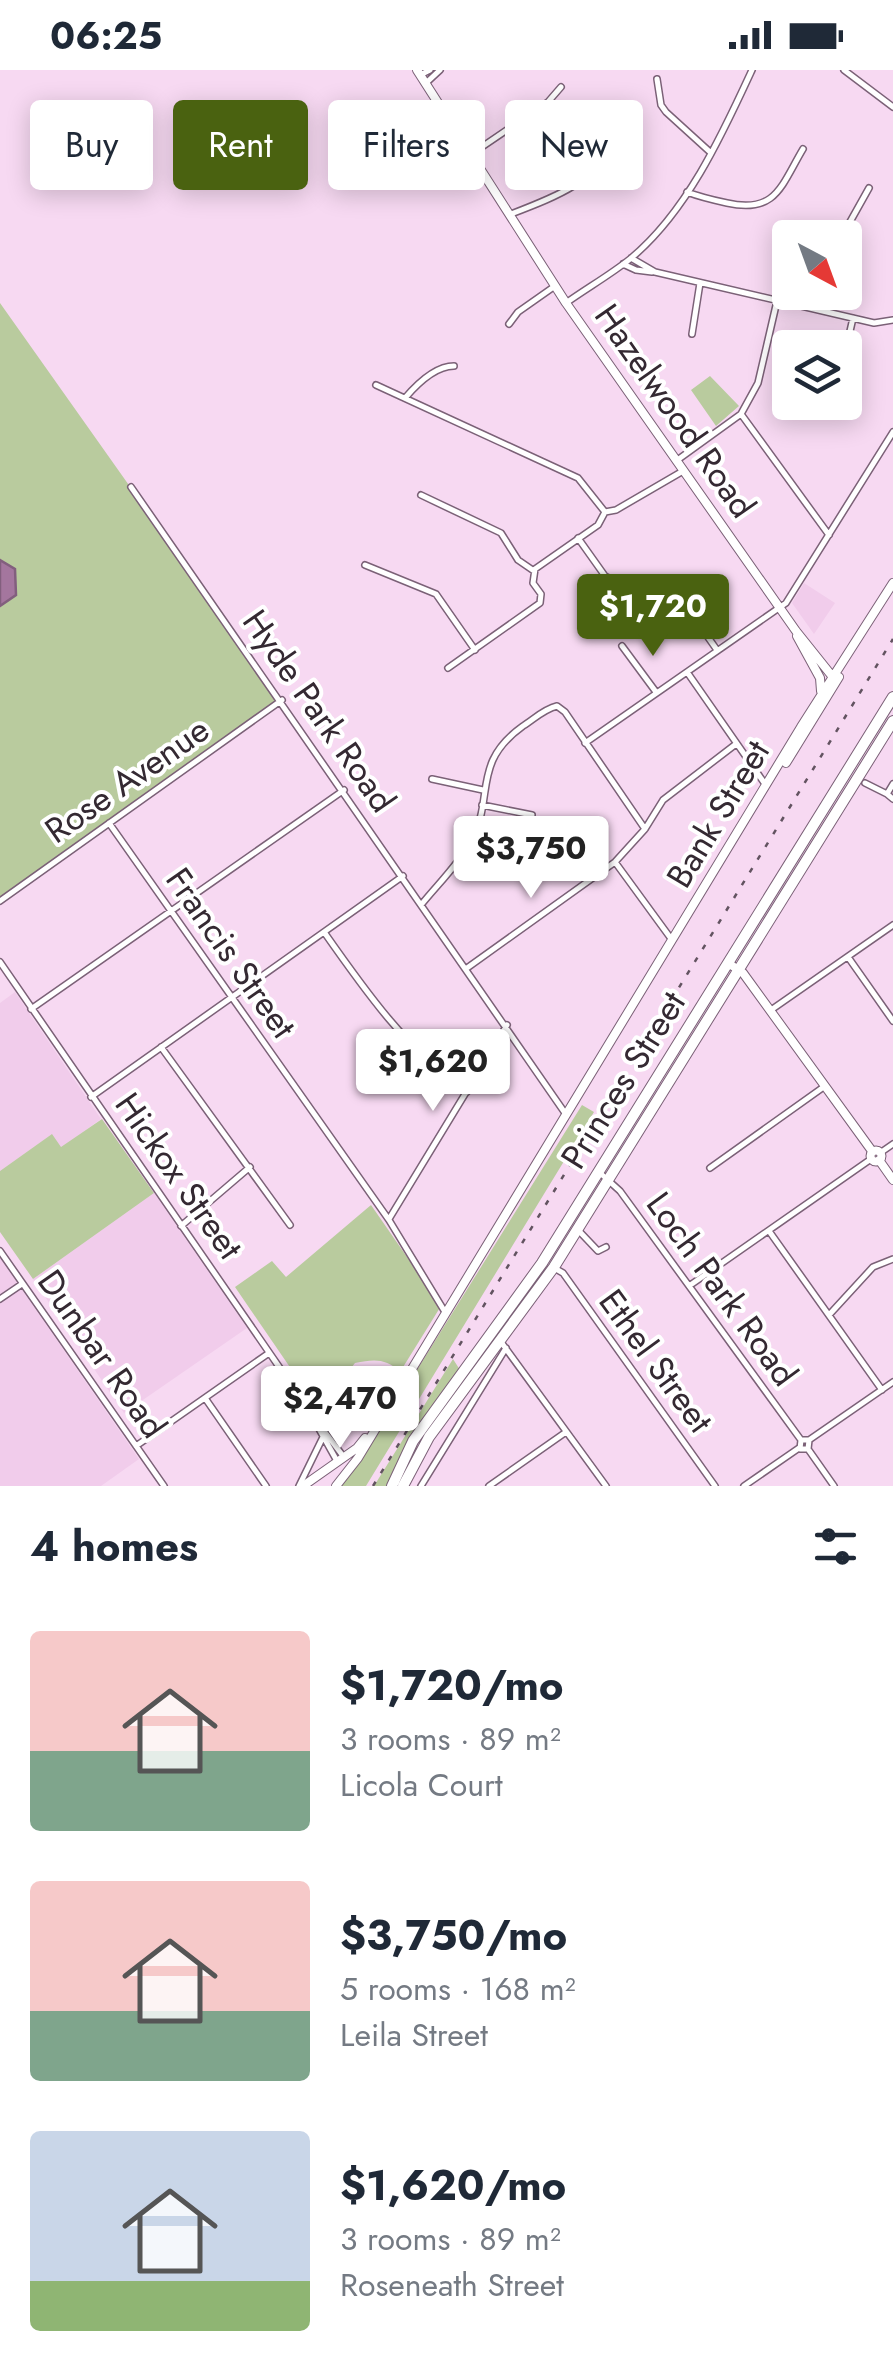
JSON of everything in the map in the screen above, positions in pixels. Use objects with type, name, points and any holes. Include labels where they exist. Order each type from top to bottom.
[{"type":"highway","name":"Princes Street","points":[[734,966],[893,697]]},
{"type":"highway","name":"Princes Street","points":[[390,1486],[430,1416],[500,1342],[542,1263],[604,1175],[892,724]]},
{"type":"highway","name":"Princes Street","points":[[403,1486],[429,1437],[554,1267],[604,1175]]},
{"type":"main road","name":"Hazelwood Road","points":[[421,76],[437,100]]},
{"type":"main road","name":"Hazelwood Road","points":[[485,173],[554,286],[830,679]]},
{"type":"main road","points":[[767,788],[802,738],[830,679],[893,583]]},
{"type":"main road","name":"Bank Street","points":[[336,1486],[674,942],[830,679]]},
{"type":"main road","points":[[734,966],[771,1010],[893,1180]]},
{"type":"main road","name":"Bank Street","points":[[302,1486],[372,1431]]},
{"type":"main road","name":"Hickox Street","points":[[341,1459],[350,1469]]},
{"type":"main road","points":[[302,1486],[316,1486]]},
{"type":"street","points":[[421,76],[430,70]]},
{"type":"street","points":[[421,76],[440,70]]},
{"type":"street","points":[[566,303],[632,258],[667,222],[688,192],[752,70]]},
{"type":"street","points":[[844,70],[893,107]]},
{"type":"street","points":[[657,79],[666,112],[710,152]]},
{"type":"street","points":[[485,146],[548,102],[561,86]]},
{"type":"street","points":[[688,192],[748,208],[760,206],[772,199],[803,149]]},
{"type":"street","points":[[851,220],[869,188]]},
{"type":"street","points":[[512,217],[569,190]]},
{"type":"street","points":[[632,258],[655,272]]},
{"type":"street","points":[[623,264],[772,300]]},
{"type":"street","points":[[692,334],[700,284]]},
{"type":"street","points":[[509,324],[518,312],[554,286]]},
{"type":"street","points":[[676,461],[742,414],[758,383],[775,310]]},
{"type":"street","points":[[820,310],[874,322],[893,320]]},
{"type":"street","points":[[851,330],[854,318]]},
{"type":"street","points":[[405,398],[433,373],[454,366]]},
{"type":"street","points":[[376,386],[578,478],[605,512]]},
{"type":"street","points":[[742,414],[829,535]]},
{"type":"street","points":[[585,743],[789,599],[893,432]]},
{"type":"street","points":[[448,668],[540,603],[541,594],[533,583],[534,571],[598,524],[605,512],[616,510],[683,471]]},
{"type":"street","name":"Hyde Park Road","points":[[132,487],[566,1114]]},
{"type":"street","points":[[421,495],[500,533],[518,560],[534,571]]},
{"type":"street","points":[[578,538],[605,576],[613,580]]},
{"type":"street","points":[[365,565],[436,594],[475,650]]},
{"type":"street","points":[[684,603],[717,650]]},
{"type":"street","points":[[622,646],[656,692]]},
{"type":"street","points":[[687,672],[767,788]]},
{"type":"street","name":"Rose Avenue","points":[[0,901],[282,700]]},
{"type":"street","points":[[421,905],[471,842],[497,750],[509,736],[548,708],[557,706],[564,712],[645,829]]},
{"type":"street","points":[[467,968],[615,862],[645,829],[663,800],[736,744]]},
{"type":"street","points":[[432,779],[483,790]]},
{"type":"street","points":[[864,783],[890,796],[893,784]]},
{"type":"street","points":[[32,1008],[344,790]]},
{"type":"street","points":[[482,805],[532,815]]},
{"type":"street","name":"Francis Street","points":[[109,823],[389,1220],[444,1312]]},
{"type":"street","points":[[615,862],[674,942]]},
{"type":"street","points":[[91,1097],[403,876]]},
{"type":"street","points":[[771,1010],[893,925]]},
{"type":"street","points":[[324,932],[383,1016],[437,1071],[467,1092]]},
{"type":"street","points":[[848,956],[893,1021]]},
{"type":"street","name":"Hickox Street","points":[[0,962],[341,1459]]},
{"type":"street","points":[[389,1220],[507,1025]]},
{"type":"street","points":[[374,1070],[406,1040]]},
{"type":"street","points":[[161,1046],[290,1224]]},
{"type":"street","points":[[710,1168],[825,1086]]},
{"type":"street","points":[[689,1286],[893,1144]]},
{"type":"street","points":[[181,1226],[250,1167]]},
{"type":"street","name":"Loch Park Road","points":[[604,1175],[689,1286],[800,1444]]},
{"type":"street","points":[[577,1230],[598,1251],[606,1247]]},
{"type":"street","points":[[769,1232],[893,1392]]},
{"type":"street","name":"Dunbar Road","points":[[0,1250],[164,1486]]},
{"type":"street","points":[[830,1315],[873,1267],[893,1258]]},
{"type":"street","name":"Ethel Street","points":[[554,1267],[563,1273],[716,1486]]},
{"type":"street","points":[[0,1299],[23,1283]]},
{"type":"street","points":[[422,1486],[500,1342],[606,1486]]},
{"type":"street","points":[[136,1446],[269,1353]]},
{"type":"street","points":[[744,1486],[888,1386]]},
{"type":"street","points":[[204,1397],[266,1486]]},
{"type":"street","points":[[494,1485],[566,1432]]},
{"type":"street","points":[[302,1486],[326,1436]]},
{"type":"street","points":[[808,1450],[809,1440]]},
{"type":"street","points":[[800,1444],[834,1486]]},
{"type":"shaded area","points":[[0,560],[15,569],[16,595],[0,606]]},
{"type":"shaded area","points":[[804,583],[835,603],[814,634],[792,603]]},
{"type":"shaded area","points":[[15,992],[101,1119],[61,1148],[51,1135],[0,1171],[0,1003]]},
{"type":"shaded area","points":[[154,1193],[247,1328],[124,1413],[33,1279]]},
{"type":"shaded area","points":[[0,1258],[139,1459],[101,1486],[0,1486]]},
{"type":"green space","points":[[0,303],[281,700],[0,898]]},
{"type":"green space","points":[[710,376],[739,406],[716,426],[691,390]]},
{"type":"green space","points":[[582,1105],[594,1112],[366,1486],[341,1486],[362,1458]]},
{"type":"green space","points":[[102,1119],[154,1193],[33,1279],[0,1232],[0,1171],[52,1134],[61,1147]]},
{"type":"green space","points":[[371,1205],[441,1306],[400,1372],[379,1361],[355,1363],[331,1394],[322,1414],[235,1287],[272,1261],[286,1277]]},
{"type":"green space","points":[[453,1359],[460,1370],[416,1430],[386,1486],[374,1486]]},
{"type":"railway","points":[[373,1486],[893,639]]}]
